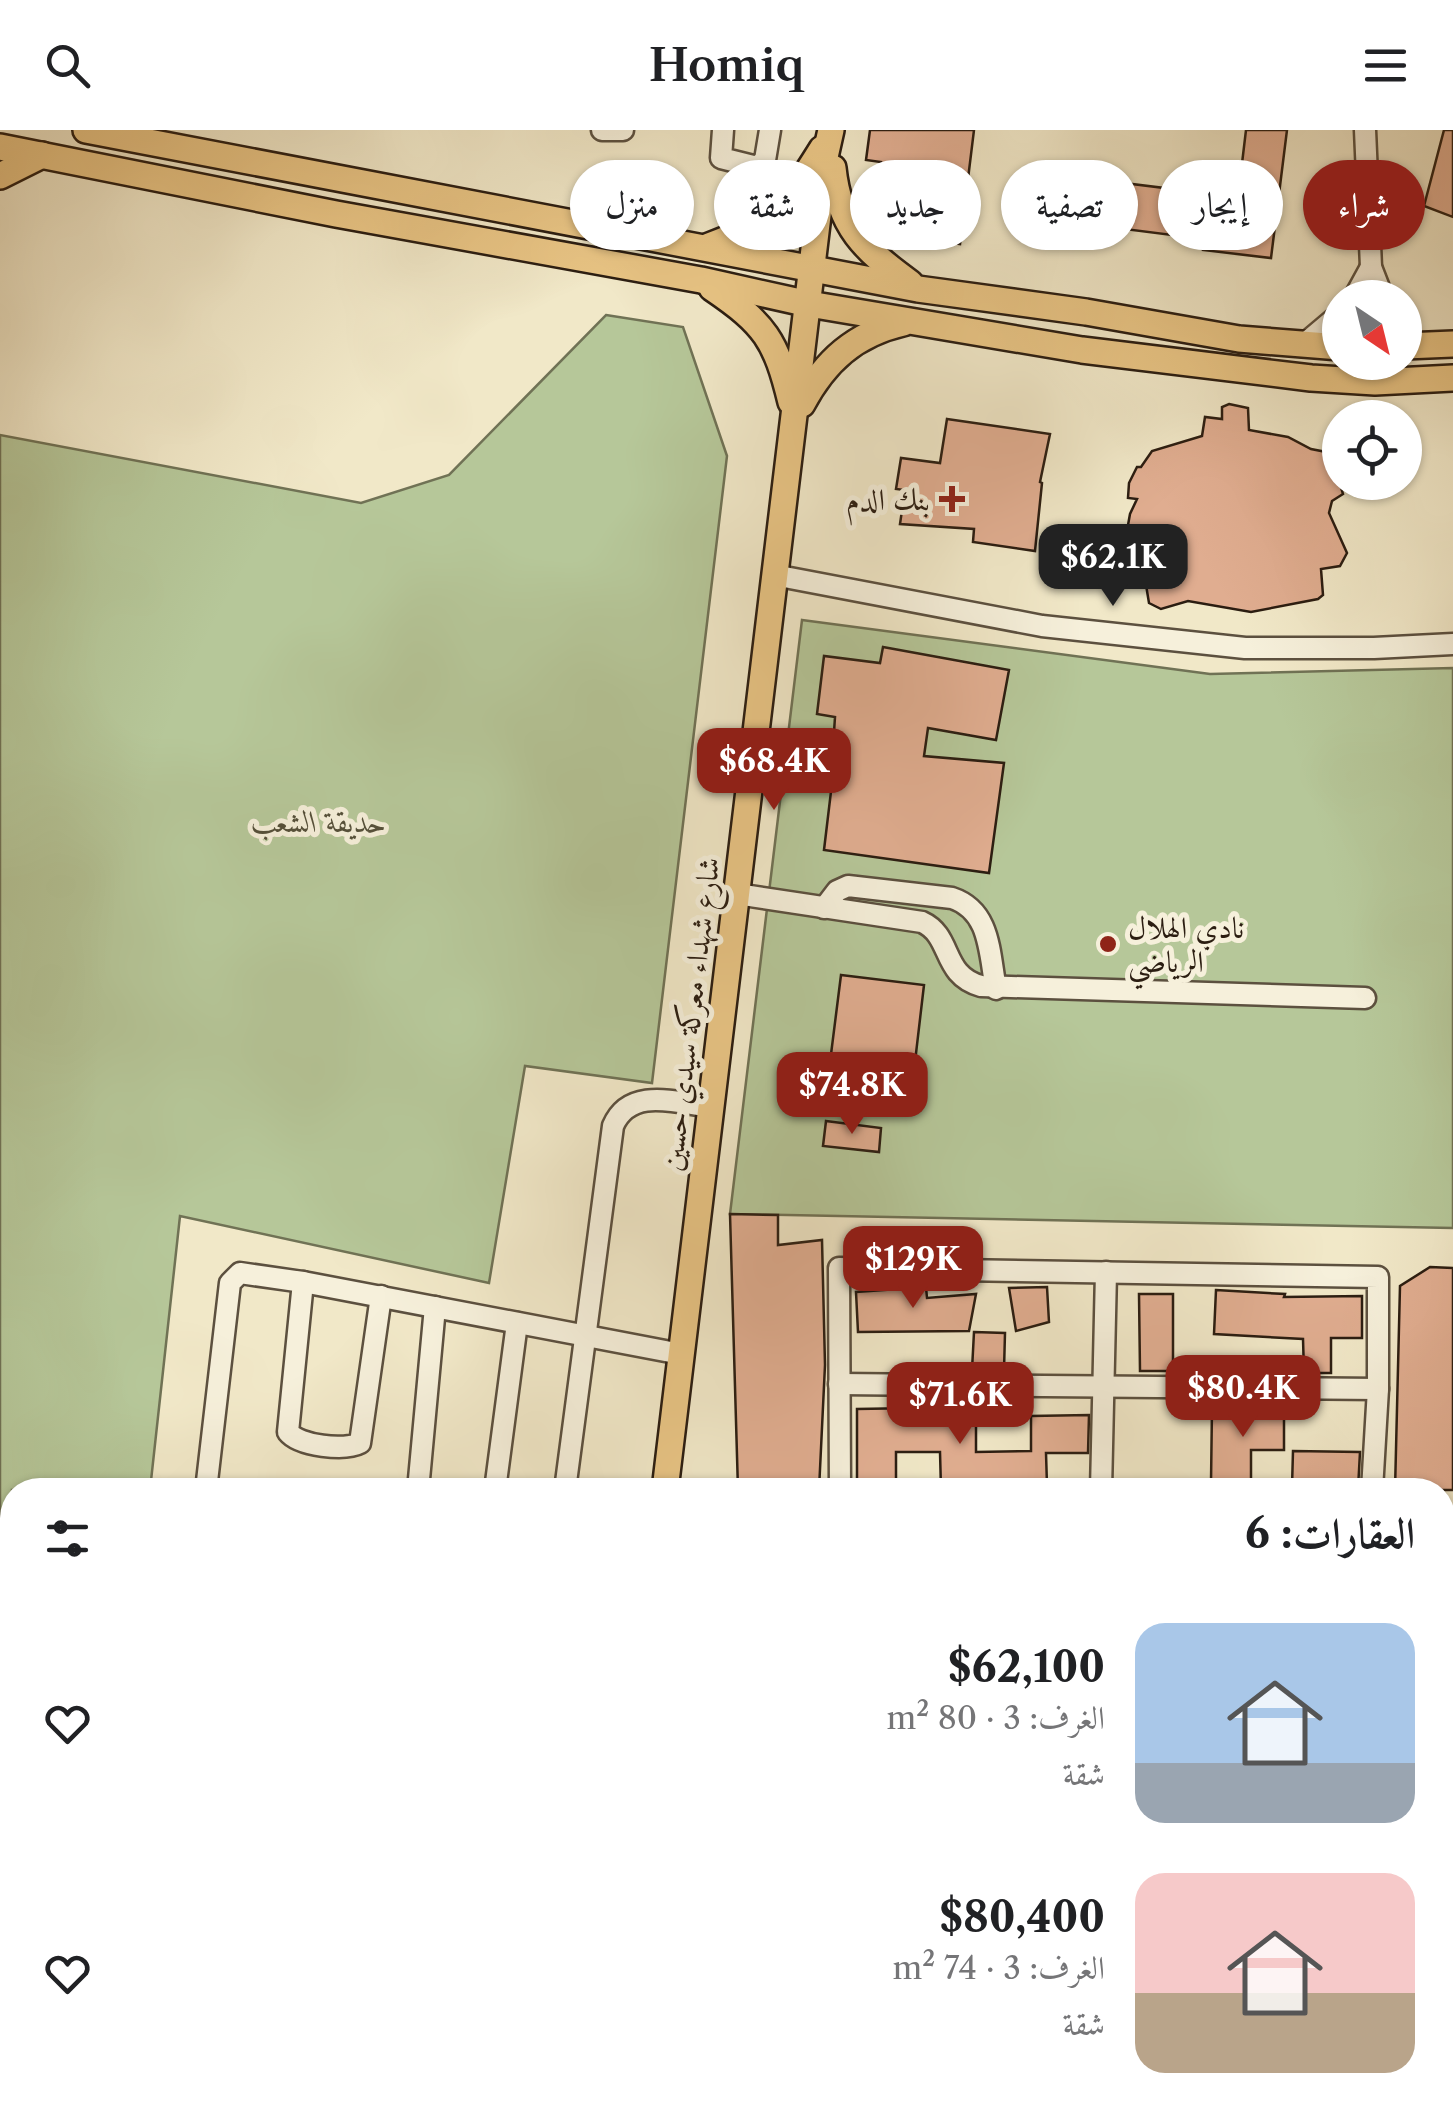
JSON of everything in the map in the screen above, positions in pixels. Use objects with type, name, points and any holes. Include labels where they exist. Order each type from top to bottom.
[{"type":"main road","points":[[86,130],[918,289],[1322,346]]},
{"type":"main road","points":[[706,247],[750,231],[775,214],[807,176],[831,133]]},
{"type":"main road","points":[[831,133],[836,196],[844,217],[873,256],[918,289]]},
{"type":"main road","name":"شارع شهداء معركة سيدي حسين","points":[[666,1478],[825,157],[831,133]]},
{"type":"main road","points":[[0,147],[809,304],[1082,350],[1294,376],[1374,382],[1453,378]]},
{"type":"main road","points":[[0,176],[42,155]]},
{"type":"main road","points":[[701,280],[766,332],[782,364],[795,417]]},
{"type":"main road","points":[[795,417],[815,379],[833,357],[880,328],[913,320]]},
{"type":"main road","points":[[1422,342],[1453,344]]},
{"type":"street","points":[[602,130],[623,130]]},
{"type":"street","points":[[723,130],[721,158],[757,167],[765,160],[770,130]]},
{"type":"street","points":[[1365,130],[1371,267],[1376,280]]},
{"type":"street","points":[[1364,280],[1371,267]]},
{"type":"street","points":[[1302,346],[1322,329]]},
{"type":"street","points":[[774,574],[1042,626],[1244,648],[1453,644]]},
{"type":"street","points":[[824,908],[837,891],[853,886],[966,903],[977,911],[983,924],[996,988]]},
{"type":"street","points":[[737,894],[910,919],[930,926],[956,973],[972,984],[996,988],[1364,998]]},
{"type":"street","points":[[567,1478],[613,1126],[626,1106],[644,1099],[712,1107]]},
{"type":"street","points":[[840,1478],[839,1268],[1378,1277],[1373,1478]]},
{"type":"street","points":[[207,1478],[230,1283],[236,1275],[246,1272],[681,1354]]},
{"type":"street","points":[[1101,1478],[1106,1272]]},
{"type":"street","points":[[303,1282],[288,1432],[297,1440],[350,1448],[360,1444],[381,1296]]},
{"type":"street","points":[[419,1478],[436,1308]]},
{"type":"street","points":[[497,1478],[517,1323]]},
{"type":"street","points":[[840,1384],[1378,1389]]},
{"type":"green space","name":"حديقة الشعب","points":[[606,315],[683,327],[727,456],[652,1083],[525,1066],[489,1283],[180,1216],[151,1478],[0,1478],[0,435],[361,503],[449,475]]},
{"type":"green space","name":"نادي الهلال الرياضي","points":[[802,620],[1210,674],[1453,668],[1453,1228],[730,1214]]},
{"type":"building","points":[[870,130],[974,130],[970,160],[866,160]]},
{"type":"building","points":[[1246,130],[1287,130],[1283,162],[1242,160]]},
{"type":"building","points":[[1444,130],[1453,130],[1453,217],[1425,206]]},
{"type":"building","points":[[1138,185],[1158,187],[1158,233],[1138,231]]},
{"type":"building","points":[[1203,250],[1272,250],[1271,258]]},
{"type":"building","points":[[1229,404],[1248,408],[1249,430],[1288,437],[1322,451],[1322,500],[1334,500],[1329,513],[1347,553],[1340,566],[1321,569],[1323,595],[1318,599],[1251,612],[1188,601],[1161,609],[1149,603],[1145,579],[1118,576],[1111,567],[1112,559],[1123,553],[1130,514],[1137,499],[1128,498],[1129,483],[1137,467],[1152,451],[1202,436],[1205,417],[1222,419],[1222,407]]},
{"type":"building","points":[[947,419],[1050,434],[1040,482],[1035,551],[973,542],[974,529],[900,524],[905,490],[896,489],[901,458],[940,463]]},
{"type":"building","points":[[883,647],[1009,670],[996,740],[928,728],[924,756],[1004,763],[989,873],[824,850],[838,733],[834,732],[835,717],[817,714],[824,656],[880,663]]},
{"type":"building","points":[[841,975],[924,985],[911,1096],[827,1086]]},
{"type":"building","points":[[826,1121],[881,1128],[879,1152],[823,1146]]},
{"type":"building","points":[[730,1214],[778,1215],[778,1245],[822,1240],[825,1365],[820,1478],[738,1478]]},
{"type":"building","points":[[1430,1267],[1453,1268],[1453,1478],[1395,1478],[1400,1286]]},
{"type":"building","points":[[926,1287],[927,1298],[976,1294],[969,1331],[858,1332],[856,1292]]},
{"type":"building","points":[[1047,1287],[1049,1322],[1016,1331],[1009,1288]]},
{"type":"building","points":[[1216,1290],[1285,1294],[1284,1297],[1362,1296],[1362,1338],[1331,1338],[1331,1373],[1304,1373],[1303,1339],[1214,1334]]},
{"type":"building","points":[[1139,1294],[1173,1294],[1173,1371],[1140,1371]]},
{"type":"building","points":[[974,1332],[1005,1333],[1004,1370],[972,1370]]},
{"type":"building","points":[[976,1407],[976,1452],[1031,1451],[1031,1416],[1089,1415],[1088,1453],[1046,1453],[1047,1478],[941,1478],[940,1452],[896,1452],[896,1478],[857,1478],[857,1409]]},
{"type":"building","points":[[1212,1407],[1284,1407],[1284,1450],[1251,1450],[1251,1478],[1211,1478]]},
{"type":"building","points":[[1293,1451],[1360,1452],[1359,1478],[1292,1478]]},
{"type":"place","name":"بنك الدم","points":[[952,499]]},
{"type":"place","name":"نادي الهلال الرياضي","points":[[1108,944]]}]
